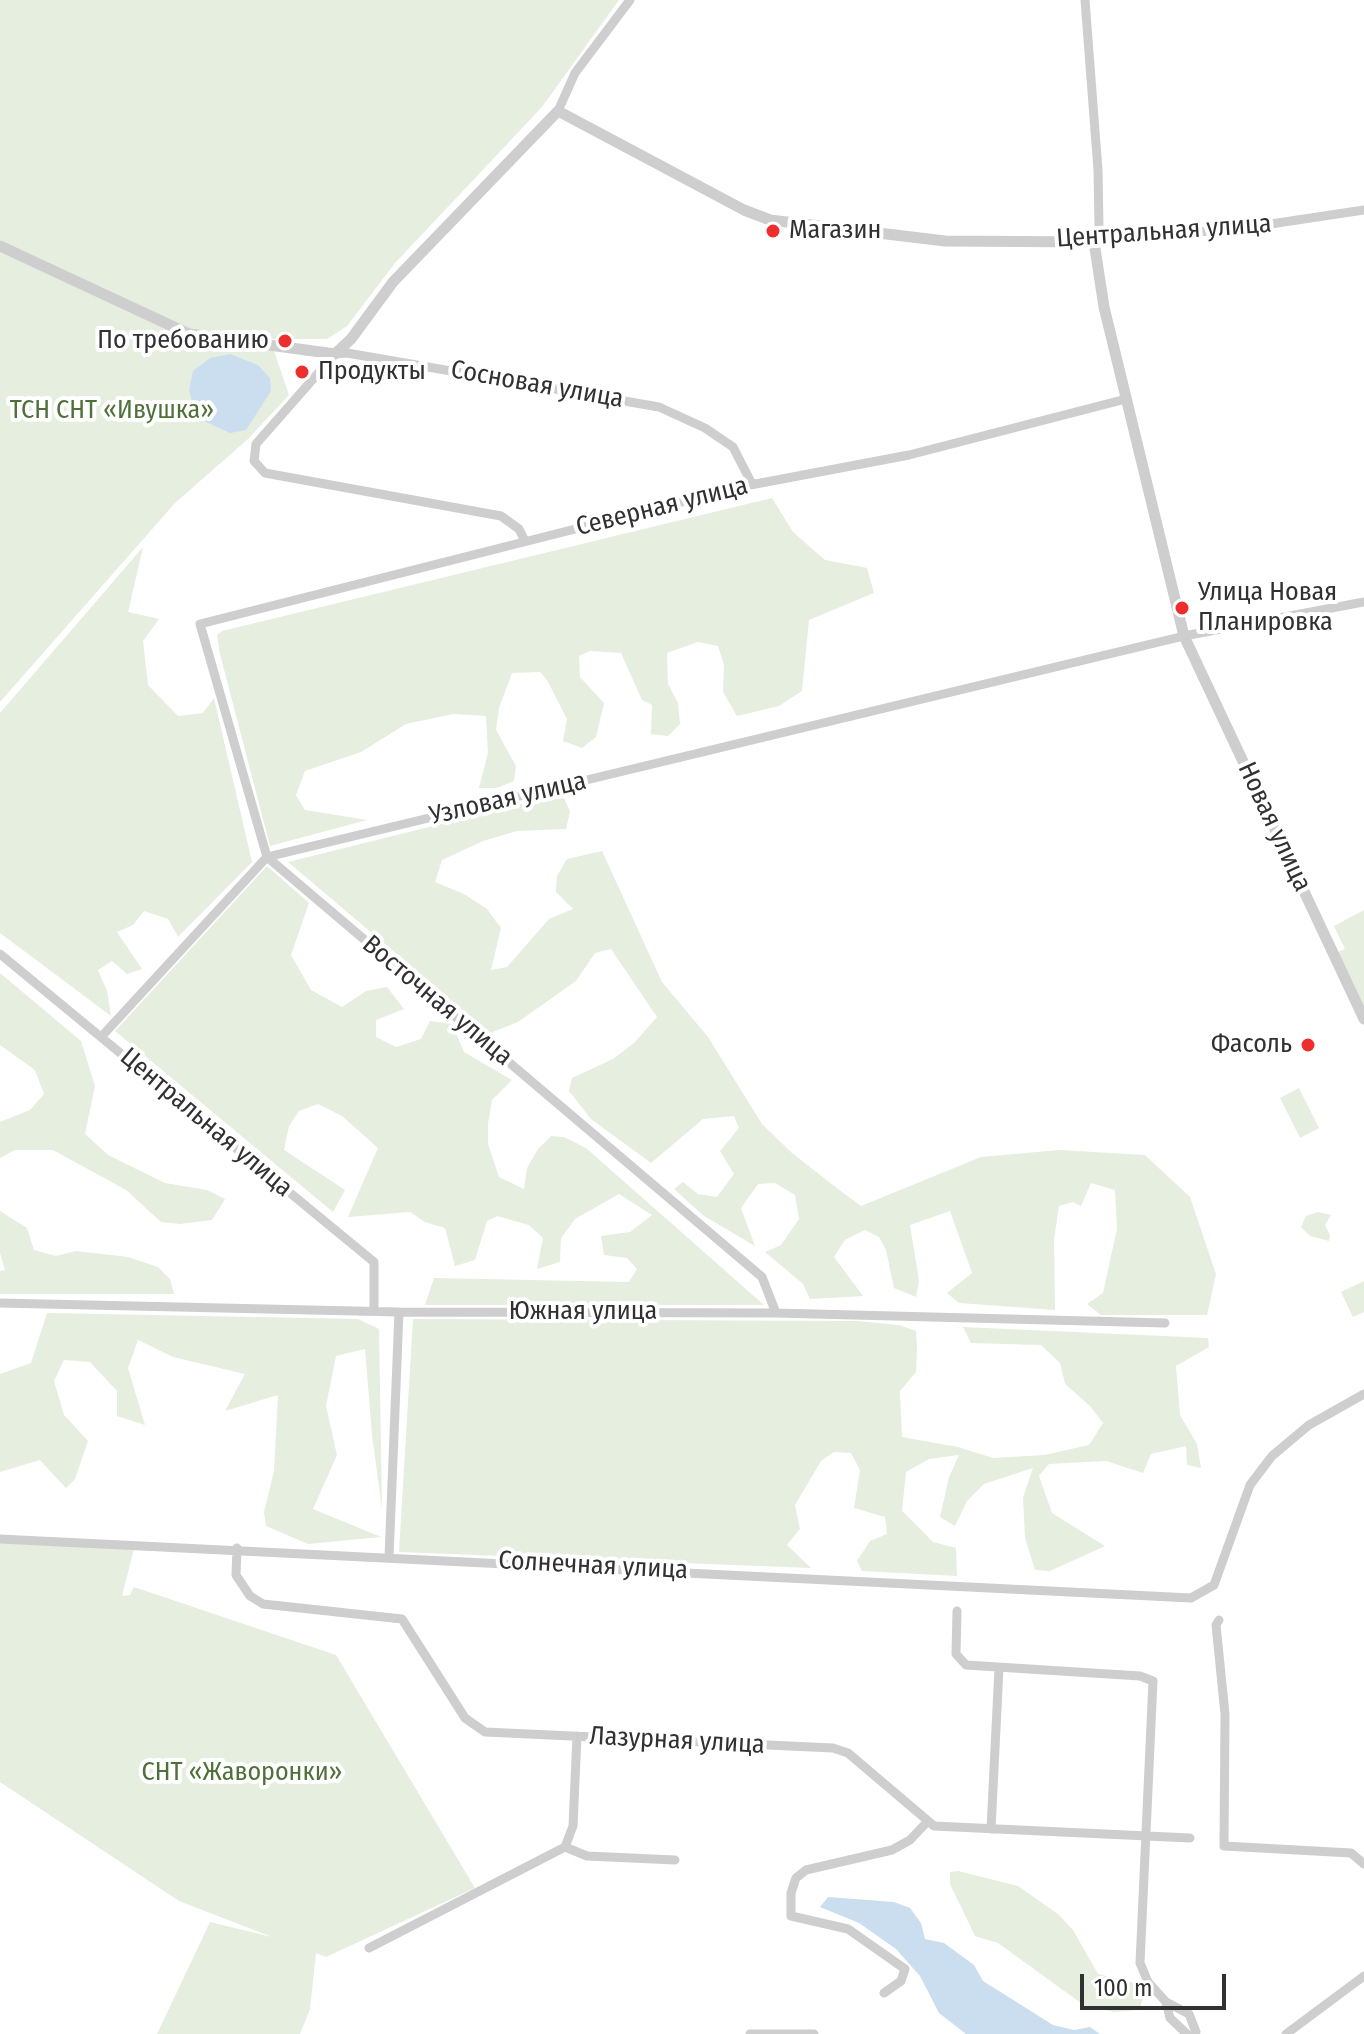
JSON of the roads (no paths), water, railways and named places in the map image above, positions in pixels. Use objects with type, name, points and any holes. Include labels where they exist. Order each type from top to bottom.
[{"type":"street","points":[[525,541],[519,529],[501,516],[259,470],[253,452],[261,436],[351,339],[393,282],[558,111],[575,73],[630,0]]},
{"type":"street","points":[[1085,0],[1098,170],[1099,227],[1094,242]]},
{"type":"street","name":"Центральная улица","points":[[558,111],[744,210],[770,220],[945,241],[1094,242],[1251,227],[1364,210]]},
{"type":"street","name":"Новая улица","points":[[1094,242],[1097,273],[1184,636],[1364,1019]]},
{"type":"street","points":[[0,246],[189,334],[335,354]]},
{"type":"street","name":"Сосновая улица","points":[[335,354],[388,358],[659,407],[727,442],[738,453],[752,484]]},
{"type":"street","name":"Северная улица","points":[[267,857],[200,624],[752,484],[909,455],[1126,399]]},
{"type":"street","points":[[1184,636],[1364,602]]},
{"type":"street","name":"Узловая улица","points":[[267,857],[1184,636]]},
{"type":"street","points":[[102,1036],[267,857]]},
{"type":"street","name":"Восточная улица","points":[[267,857],[762,1277],[776,1313]]},
{"type":"street","name":"Центральная улица","points":[[0,954],[374,1262],[374,1311]]},
{"type":"street","name":"Южная улица","points":[[0,1303],[399,1312],[776,1313],[1165,1323]]},
{"type":"street","points":[[389,1557],[399,1312]]},
{"type":"street","name":"Солнечная улица","points":[[0,1539],[237,1548],[1186,1598],[1203,1594],[1214,1585],[1250,1485],[1272,1456],[1309,1425],[1364,1394]]},
{"type":"street","name":"Лазурная улица","points":[[237,1548],[236,1575],[250,1596],[263,1604],[402,1619],[474,1727],[485,1732],[840,1749],[927,1822]]},
{"type":"street","points":[[957,1611],[957,1659],[966,1665],[1140,1676],[1153,1681],[1140,1963],[1148,1982],[1166,2002],[1189,2014],[1192,2033]]},
{"type":"street","points":[[1219,1620],[1216,1625],[1225,1714],[1224,1846],[1351,1853],[1360,1861],[1364,1847]]},
{"type":"street","points":[[991,1829],[999,1668]]},
{"type":"street","points":[[369,1948],[565,1847],[573,1826],[577,1736]]},
{"type":"street","points":[[884,1993],[904,1977],[905,1969],[848,1929],[791,1916],[791,1893],[796,1878],[806,1870],[892,1850],[910,1840],[927,1822],[991,1829],[1190,1838]]},
{"type":"street","points":[[565,1847],[587,1856],[675,1860]]},
{"type":"street","points":[[1286,2034],[1364,1976]]},
{"type":"street","points":[[1166,2002],[1171,2020],[1192,2033]]},
{"type":"street","points":[[750,2034],[814,2034]]},
{"type":"water","points":[[230,354],[258,365],[270,378],[271,391],[246,430],[230,433],[206,422],[194,410],[189,390],[193,371],[210,358]]},
{"type":"water","points":[[828,1897],[894,1902],[910,1908],[921,1923],[925,1939],[944,1943],[974,1965],[983,1981],[1053,2025],[1074,2030],[1090,2027],[1100,2034],[966,2034],[939,2013],[920,1976],[896,1949],[859,1923],[820,1907]]},
{"type":"place","name":"Магазин","points":[[773,231]]},
{"type":"place","name":"По требованию","points":[[285,341]]},
{"type":"place","name":"Продукты","points":[[302,372]]},
{"type":"place","name":"Улица Новая Планировка","points":[[1182,608]]},
{"type":"place","name":"Фасоль","points":[[1308,1045]]},
{"type":"park label","name":"ТСН СНТ «Ивушка»","points":[[112,411]]},
{"type":"park label","name":"СНТ «Жаворонки»","points":[[242,1773]]}]
